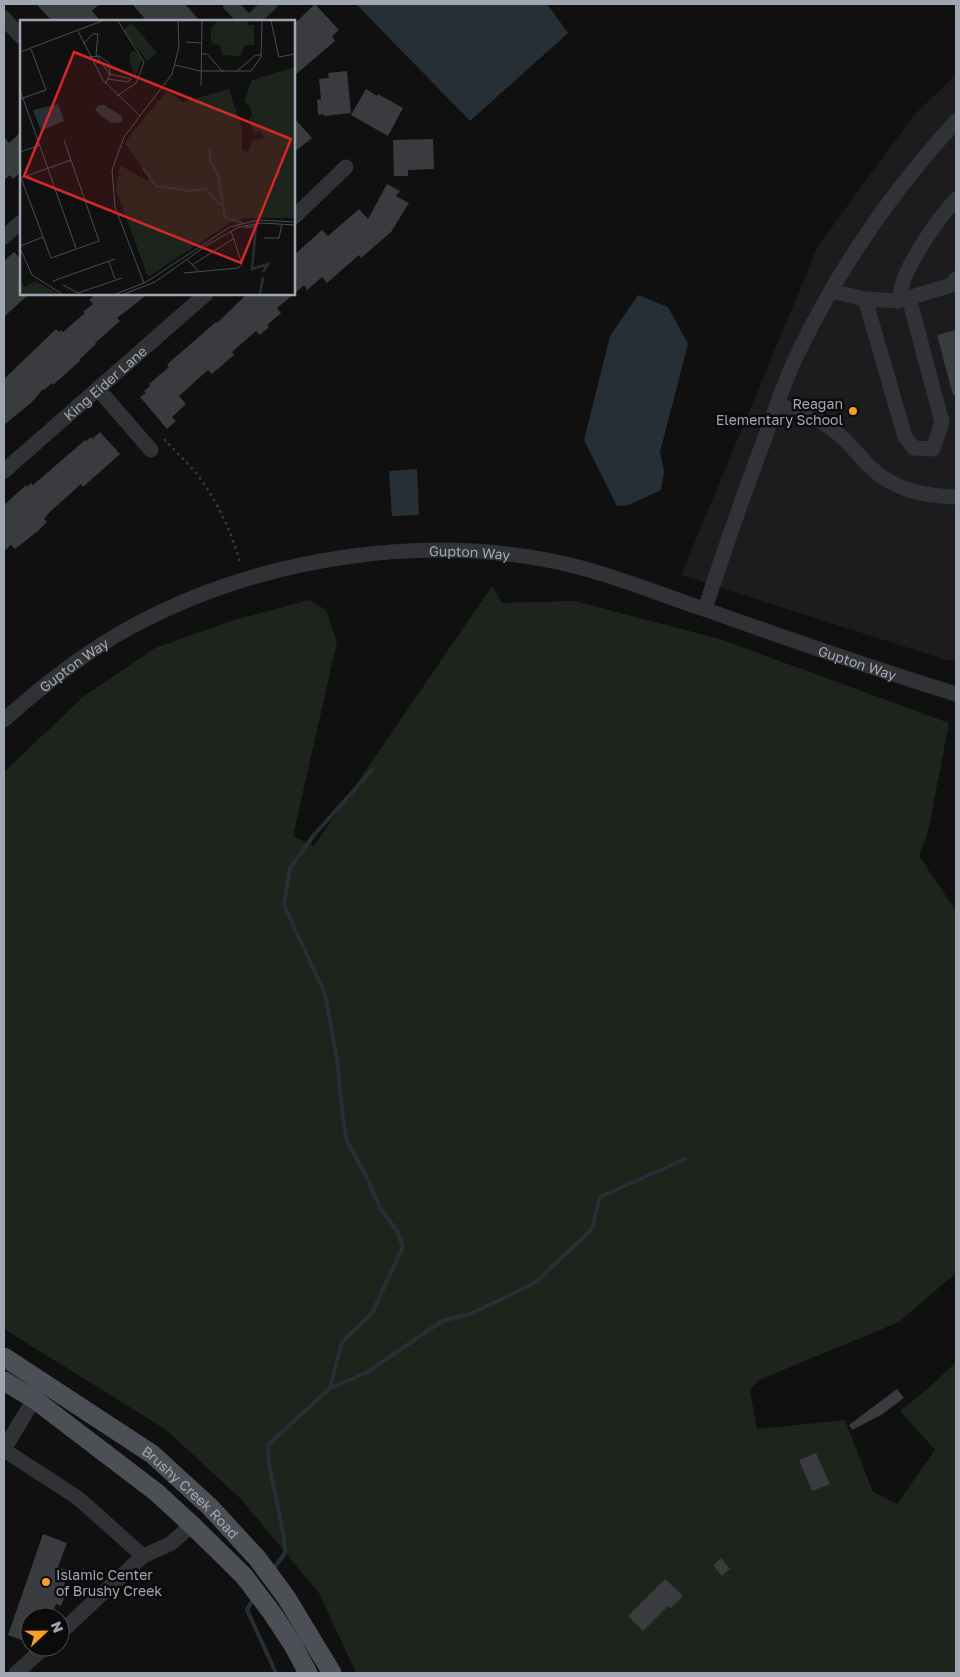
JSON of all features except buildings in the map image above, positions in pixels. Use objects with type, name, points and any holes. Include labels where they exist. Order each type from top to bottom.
[{"type":"main road","name":"Brushy Creek Road","points":[[4,1357],[152,1454],[210,1507],[257,1558],[286,1597],[332,1673]]},
{"type":"main road","name":"Brushy Creek Road","points":[[4,1381],[34,1399],[156,1492],[192,1525],[237,1569],[272,1613],[308,1673]]},
{"type":"street","points":[[230,4],[245,20]]},
{"type":"street","points":[[252,20],[270,4]]},
{"type":"street","points":[[4,18],[20,36]]},
{"type":"street","points":[[704,609],[739,506],[798,352],[845,266],[886,205],[956,121]]},
{"type":"street","points":[[295,216],[346,167]]},
{"type":"street","points":[[865,299],[905,437],[914,448],[933,449],[942,422],[904,300],[903,282],[912,262],[942,215],[956,199]]},
{"type":"street","points":[[4,237],[20,223]]},
{"type":"street","points":[[831,291],[865,299],[904,300],[950,285],[956,279]]},
{"type":"street","name":"King Eider Lane","points":[[4,471],[205,295]]},
{"type":"street","points":[[98,389],[151,450]]},
{"type":"street","points":[[777,405],[797,411],[819,421],[836,432],[870,467],[893,484],[915,493],[956,497]]},
{"type":"street","name":"Gupton Way","points":[[4,720],[53,678],[131,627],[176,605],[223,586],[277,570],[332,558],[426,550],[526,557],[577,567],[635,584],[956,694]]},
{"type":"street","points":[[44,1383],[4,1450],[78,1498],[143,1556]]},
{"type":"street","points":[[70,1624],[143,1556],[170,1544],[192,1525]]},
{"type":"street","points":[[16,1673],[34,1657]]},
{"type":"path","points":[[164,439],[195,471],[217,503],[240,562]]},
{"type":"shaded area","points":[[356,4],[547,4],[568,33],[470,121]]},
{"type":"shaded area","name":"Reagan Elementary School","points":[[956,74],[956,661],[946,660],[681,575],[818,246],[913,116]]},
{"type":"shaded area","points":[[638,295],[668,307],[688,344],[660,452],[664,471],[661,490],[629,505],[617,506],[584,440],[610,336]]},
{"type":"shaded area","points":[[417,469],[419,515],[392,516],[389,471]]},
{"type":"shaded area","points":[[492,586],[502,603],[574,601],[720,639],[949,723],[928,832],[919,856],[956,911],[956,1273],[899,1322],[759,1380],[750,1390],[757,1429],[845,1420],[873,1492],[897,1504],[935,1450],[900,1411],[932,1385],[956,1362],[956,1673],[356,1673],[319,1593],[240,1498],[165,1429],[4,1329],[4,772],[83,697],[155,648],[234,620],[310,600],[326,610],[337,642],[293,836],[314,846]]},
{"type":"waterway","points":[[330,1388],[342,1342],[372,1313],[403,1247],[397,1231],[380,1208],[366,1176],[347,1141],[337,1059],[325,994],[284,905],[290,868],[314,835],[373,769]]},
{"type":"waterway","points":[[272,1571],[285,1553],[284,1538],[269,1464],[268,1445],[330,1388],[366,1373],[442,1321],[470,1314],[535,1283],[592,1229],[600,1197],[685,1159]]},
{"type":"waterway","points":[[254,1597],[247,1610],[276,1673]]},
{"type":"place","name":"Reagan Elementary School","points":[[853,411]]},
{"type":"place","name":"Islamic Center of Brushy Creek","points":[[46,1582]]}]
